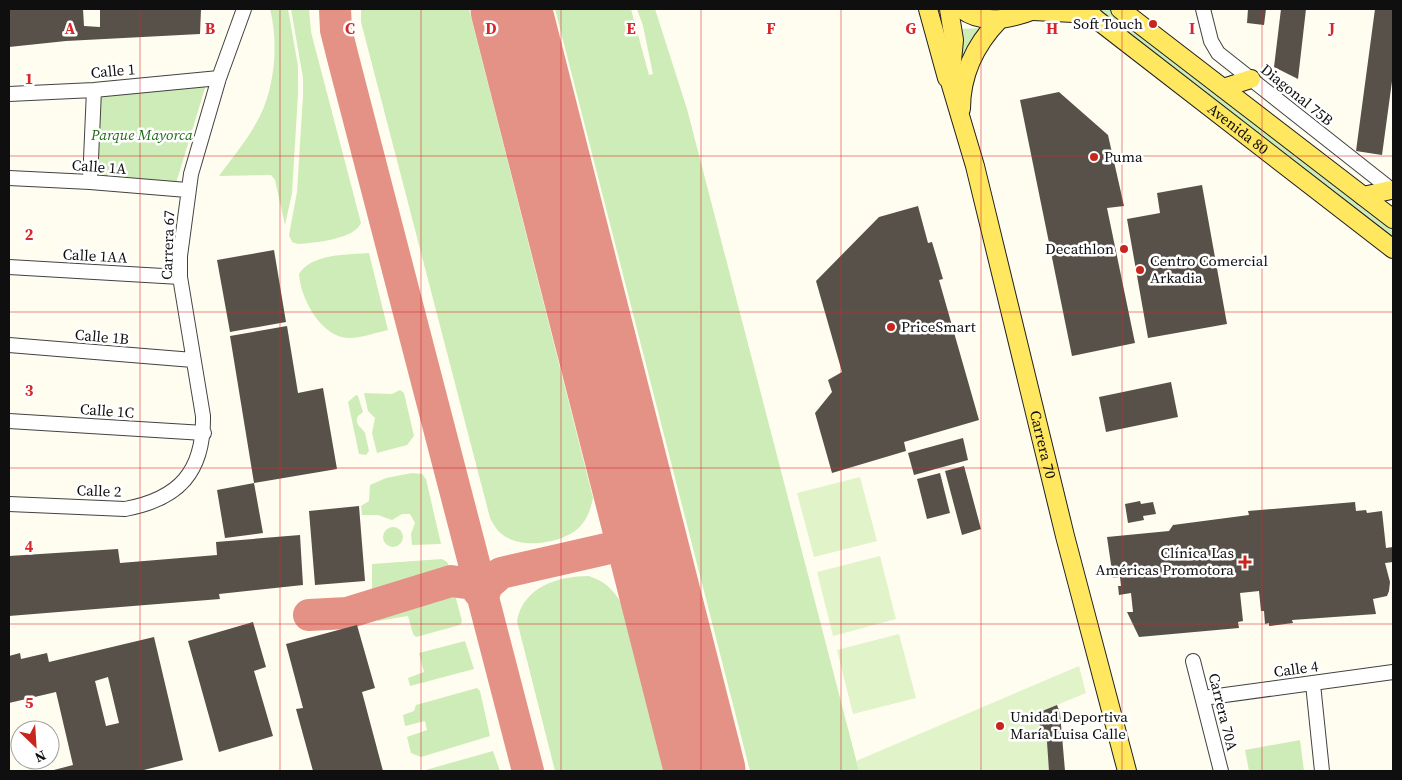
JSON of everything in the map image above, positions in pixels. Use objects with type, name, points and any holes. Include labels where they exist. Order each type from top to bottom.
[{"type":"main road","points":[[928,9],[951,90]]},
{"type":"main road","name":"Carrera 70","points":[[950,9],[954,40],[950,74],[951,90],[962,117],[1066,536],[1127,771]]},
{"type":"main road","points":[[961,9],[982,19],[999,20],[1035,10],[1088,13]]},
{"type":"main road","name":"Avenida 80","points":[[1120,9],[1393,219]]},
{"type":"main road","name":"Avenida 80","points":[[1088,13],[1393,249]]},
{"type":"main road","name":"Carrera 70","points":[[962,117],[961,93],[966,72],[978,45],[999,20]]},
{"type":"main road","points":[[1223,88],[1251,79]]},
{"type":"main road","points":[[1363,196],[1392,190]]},
{"type":"street","name":"Carrera 67","points":[[182,485],[198,458],[204,433],[200,395],[180,277],[187,190],[219,78],[244,9]]},
{"type":"street","name":"Diagonal 75B","points":[[1203,9],[1211,41],[1218,53],[1392,190]]},
{"type":"street","name":"Calle 1","points":[[9,94],[94,90],[219,78]]},
{"type":"street","points":[[90,182],[94,90]]},
{"type":"street","name":"Calle 1A","points":[[9,178],[187,190]]},
{"type":"street","name":"Calle 1AA","points":[[9,267],[180,277]]},
{"type":"street","name":"Calle 1B","points":[[9,345],[193,360]]},
{"type":"street","name":"Calle 1C","points":[[9,421],[204,433]]},
{"type":"street","name":"Calle 2","points":[[9,504],[125,509],[156,501],[182,485]]},
{"type":"street","name":"Carrera 70A","points":[[1193,661],[1221,771]]},
{"type":"street","name":"Calle 4","points":[[1203,698],[1393,672]]},
{"type":"street","points":[[1313,684],[1322,771]]},
{"type":"green space","points":[[270,9],[288,9],[298,66],[292,193],[285,225],[275,180],[271,175],[219,176],[251,132],[267,98],[271,83],[274,53],[273,23]]},
{"type":"green space","points":[[291,9],[309,9],[311,32],[361,223],[351,233],[343,236],[298,244],[292,242],[289,235],[297,192],[303,78]]},
{"type":"green space","points":[[361,9],[469,9],[593,498],[591,508],[583,523],[577,530],[559,539],[537,543],[516,541],[502,534],[490,518],[361,22]]},
{"type":"green space","points":[[555,9],[631,9],[649,75],[653,74],[643,26],[637,9],[655,9],[687,109],[859,771],[750,771]]},
{"type":"green space","points":[[1093,9],[1111,9],[1393,225],[1393,242]]},
{"type":"green space","points":[[980,28],[961,77],[961,29]]},
{"type":"green space","name":"Parque Mayorca","points":[[206,85],[176,183],[94,179],[99,93]]},
{"type":"green space","points":[[369,253],[388,330],[354,338],[339,336],[321,324],[314,315],[303,294],[299,274],[312,262],[331,256]]},
{"type":"green space","points":[[400,390],[404,393],[414,436],[407,445],[377,453],[372,433],[375,418],[368,411],[364,393],[392,394]]},
{"type":"green space","points":[[356,395],[363,412],[358,416],[357,421],[365,433],[369,451],[366,455],[359,454],[348,402]]},
{"type":"green space","points":[[412,473],[422,474],[426,479],[441,544],[412,545],[411,534],[415,523],[410,514],[402,514],[392,520],[378,515],[362,515],[361,506],[369,501],[370,485],[386,478]]},
{"type":"green space","points":[[860,477],[877,541],[814,557],[797,493]]},
{"type":"green space","points":[[393,527],[400,530],[403,537],[400,544],[393,547],[386,544],[383,537],[386,530]]},
{"type":"green space","points":[[880,556],[896,619],[833,636],[817,572]]},
{"type":"green space","points":[[442,559],[449,566],[443,575],[377,597],[372,594],[372,564]]},
{"type":"green space","points":[[589,576],[608,586],[620,601],[627,614],[667,771],[555,771],[517,621],[526,600],[534,592],[554,581]]},
{"type":"green space","points":[[447,588],[454,591],[462,621],[460,625],[416,637],[413,634],[408,616],[378,621],[376,615],[378,613]]},
{"type":"green space","points":[[899,634],[916,698],[853,714],[837,650]]},
{"type":"green space","points":[[465,641],[474,669],[410,686],[408,678],[424,672],[419,653]]},
{"type":"green space","name":"Unidad Deportiva María Luisa Calle","points":[[1079,666],[1086,693],[1057,705],[1060,714],[1065,771],[859,771],[856,761]]},
{"type":"green space","points":[[477,688],[480,691],[490,736],[421,757],[411,753],[407,737],[427,730],[425,721],[405,726],[403,715],[414,711],[416,705]]},
{"type":"green space","points":[[1300,740],[1304,771],[1249,771],[1245,750]]},
{"type":"green space","points":[[493,751],[500,771],[422,771]]},
{"type":"building","points":[[9,9],[83,9],[84,26],[100,27],[100,9],[201,9],[200,34],[66,41],[9,47]]},
{"type":"building","points":[[1248,9],[1266,9],[1264,25],[1247,23]]},
{"type":"building","points":[[1281,9],[1306,9],[1298,79],[1274,67]]},
{"type":"building","points":[[1375,9],[1393,9],[1393,74],[1382,155],[1356,151]]},
{"type":"building","points":[[1059,92],[1108,135],[1124,206],[1107,208],[1135,343],[1072,356],[1020,100]]},
{"type":"building","points":[[1202,185],[1227,324],[1148,338],[1127,219],[1160,213],[1157,193]]},
{"type":"building","name":"PriceSmart","points":[[918,206],[928,243],[932,242],[943,279],[939,280],[979,420],[904,442],[906,451],[832,473],[815,413],[832,392],[828,380],[842,372],[816,281],[879,217]]},
{"type":"building","points":[[274,250],[286,322],[230,332],[217,260]]},
{"type":"building","points":[[287,326],[298,393],[323,388],[337,469],[254,483],[230,336]]},
{"type":"building","points":[[1171,382],[1178,417],[1106,432],[1099,397]]},
{"type":"building","points":[[963,438],[968,460],[914,475],[908,453]]},
{"type":"building","points":[[964,466],[981,529],[962,535],[945,471]]},
{"type":"building","points":[[940,473],[950,513],[927,519],[917,479]]},
{"type":"building","points":[[254,483],[263,533],[225,538],[217,490]]},
{"type":"building","points":[[1140,501],[1141,504],[1153,502],[1156,514],[1143,516],[1144,520],[1128,523],[1125,504]]},
{"type":"building","points":[[1355,502],[1356,511],[1366,510],[1367,513],[1382,511],[1386,548],[1393,547],[1393,562],[1385,563],[1390,582],[1389,591],[1387,596],[1373,599],[1376,614],[1292,620],[1293,623],[1269,626],[1269,623],[1265,624],[1264,611],[1261,611],[1259,591],[1240,593],[1243,621],[1238,622],[1239,628],[1139,637],[1127,612],[1133,612],[1131,593],[1119,595],[1120,577],[1113,578],[1107,537],[1169,531],[1173,525],[1249,515],[1248,511]]},
{"type":"building","points":[[359,506],[365,581],[315,585],[309,511]]},
{"type":"building","points":[[300,535],[303,585],[219,594],[220,599],[9,616],[9,556],[118,549],[120,563],[217,555],[216,542]]},
{"type":"building","points":[[253,622],[266,667],[254,671],[273,736],[219,752],[188,641]]},
{"type":"building","points":[[357,625],[375,688],[362,692],[383,771],[313,771],[296,709],[303,708],[286,644]]},
{"type":"building","points":[[154,637],[183,760],[140,771],[50,771],[60,770],[60,768],[73,765],[56,692],[9,703],[9,656],[20,653],[21,659],[47,653],[49,662]],"holes":[[[108,677],[119,723],[106,726],[95,681]]]},
{"type":"building","points":[[1057,705],[1060,713],[1065,771],[1049,771],[1047,742],[1035,714]]},
{"type":"taxiway","points":[[335,9],[336,30],[343,58],[528,771]]},
{"type":"taxiway","points":[[619,546],[635,534],[639,515]]},
{"type":"taxiway","points":[[483,597],[487,585],[501,573],[619,546],[638,547],[651,560]]},
{"type":"taxiway","points":[[309,615],[347,613],[451,581],[473,584],[483,597]]},
{"type":"runway","points":[[511,9],[705,771]]},
{"type":"place","name":"Soft Touch","points":[[1153,24]]},
{"type":"place","name":"Puma","points":[[1094,157]]},
{"type":"place","name":"Decathlon","points":[[1124,249]]},
{"type":"place","name":"Centro Comercial Arkadia","points":[[1140,270]]},
{"type":"place","name":"PriceSmart","points":[[891,327]]},
{"type":"place","name":"Clínica Las Américas Promotora","points":[[1245,562]]},
{"type":"place","name":"Unidad Deportiva María Luisa Calle","points":[[1000,726]]}]
